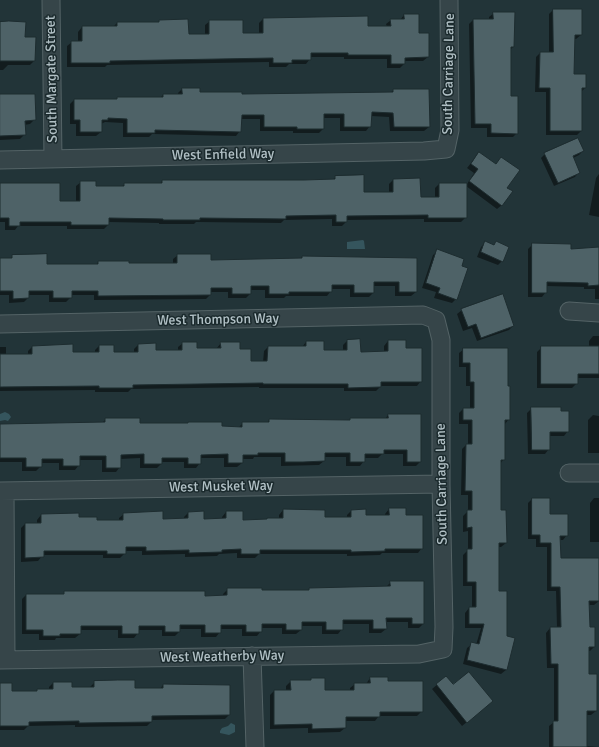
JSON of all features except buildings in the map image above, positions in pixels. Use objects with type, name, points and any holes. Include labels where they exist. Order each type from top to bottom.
[{"type":"street","name":"South Margate Street","points":[[52,0],[53,159]]},
{"type":"street","name":"South Carriage Lane","points":[[446,149],[450,130],[449,0]]},
{"type":"street","name":"West Enfield Way","points":[[0,160],[424,152],[446,149]]},
{"type":"street","points":[[569,311],[599,313]]},
{"type":"street","name":"West Thompson Way","points":[[0,324],[423,315],[436,320]]},
{"type":"street","name":"South Carriage Lane","points":[[436,320],[441,340],[443,649]]},
{"type":"street","points":[[569,473],[599,473]]},
{"type":"street","name":"West Musket Way","points":[[2,491],[441,484]]},
{"type":"street","points":[[2,491],[3,660]]},
{"type":"street","name":"West Weatherby Way","points":[[3,660],[419,654],[443,649]]},
{"type":"street","points":[[252,656],[255,747]]},
{"type":"water","points":[[363,240],[365,249],[347,249],[347,242]]},
{"type":"water","points":[[5,412],[11,417],[8,421],[0,421],[0,414]]},
{"type":"water","points":[[231,723],[235,725],[235,732],[229,735],[220,733],[222,728]]}]
